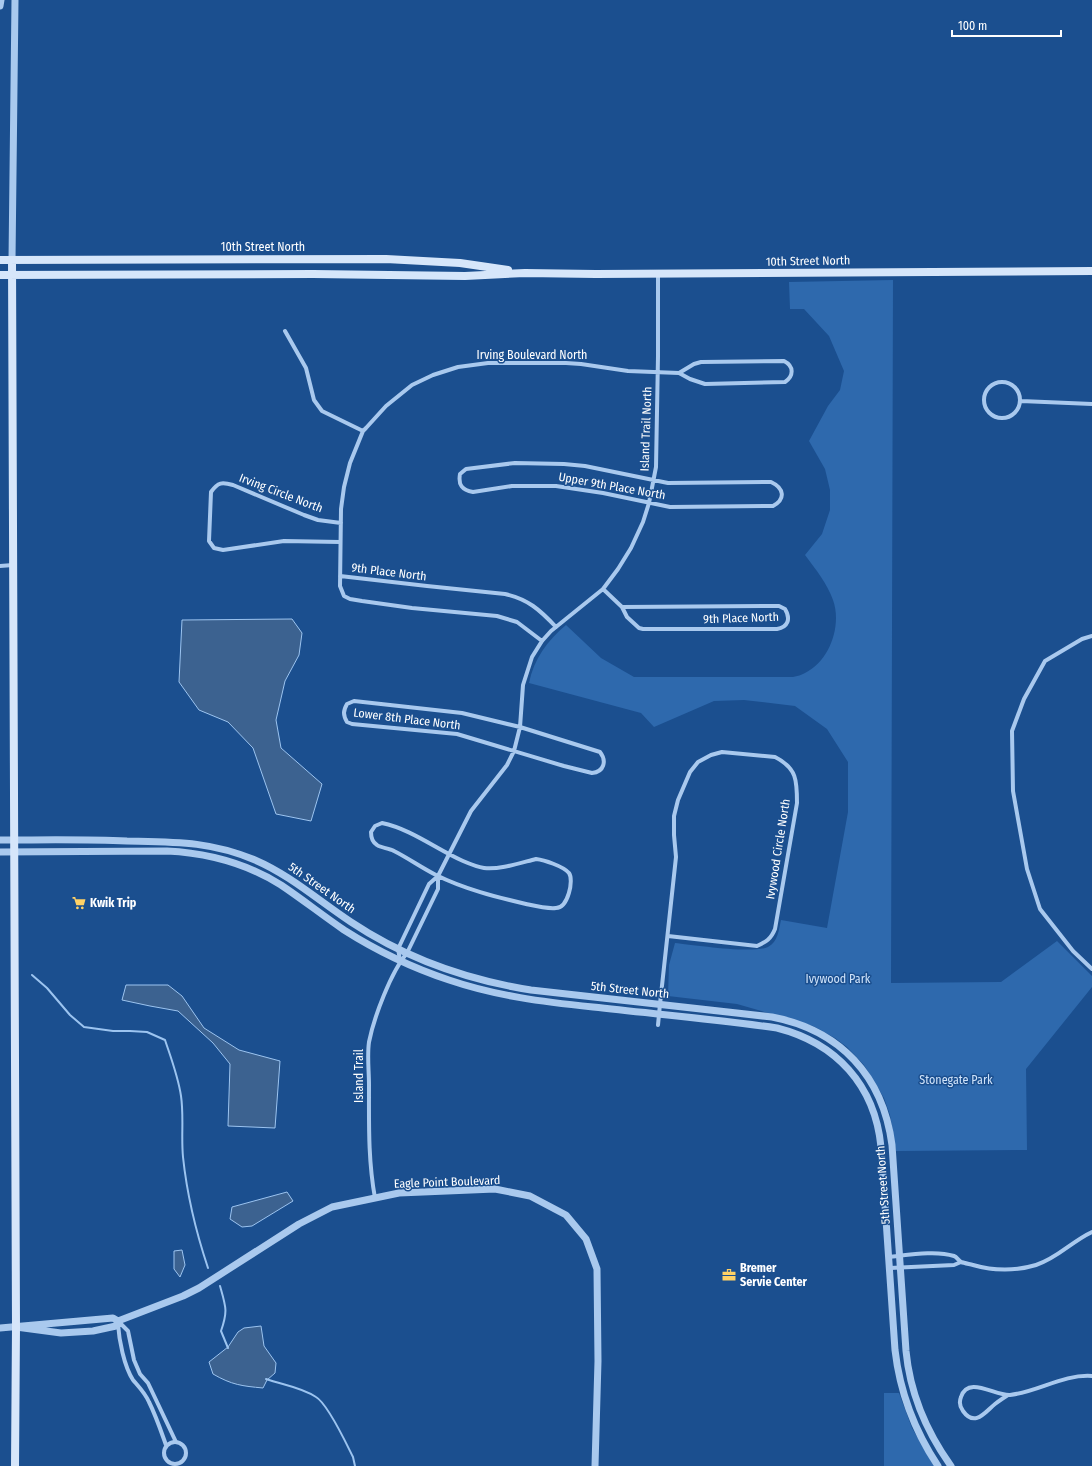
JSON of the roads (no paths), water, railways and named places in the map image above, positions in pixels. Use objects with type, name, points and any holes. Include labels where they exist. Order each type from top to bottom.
[{"type":"main road","name":"10th Street North","points":[[0,260],[386,259],[460,263],[525,273]]},
{"type":"main road","points":[[12,260],[16,1327],[15,1466]]},
{"type":"main road","name":"10th Street North","points":[[0,275],[321,274],[465,276],[525,273],[658,274],[1092,271]]},
{"type":"street","points":[[0,6],[1,0]]},
{"type":"street","points":[[12,260],[15,0]]},
{"type":"street","name":"Island Trail North","points":[[398,949],[429,884],[438,876],[470,811],[507,765],[514,751],[520,728],[523,685],[532,657],[542,641],[556,627],[603,589],[631,548],[643,522],[649,503],[656,461],[658,274]]},
{"type":"street","points":[[285,331],[306,368],[314,400],[322,411],[363,431]]},
{"type":"street","name":"Irving Boulevard North","points":[[340,576],[340,542],[344,487],[350,463],[363,431],[386,406],[412,385],[433,375],[458,367],[488,363],[566,363],[628,371],[679,373],[690,379],[705,384],[780,383],[789,380],[792,376],[791,366],[784,361],[712,361],[694,364],[679,373]]},
{"type":"street","points":[[997,382],[1002,382],[1008,383],[1018,390],[1020,401],[1019,406],[1013,414],[1004,418],[992,415],[985,406],[984,400],[985,395],[991,385],[997,382]]},
{"type":"street","points":[[1020,401],[1092,404]]},
{"type":"street","name":"Upper 9th Place North","points":[[515,463],[585,466],[653,480],[668,483],[771,482],[778,485],[781,491],[781,498],[778,503],[773,506],[670,507],[603,492],[556,486],[512,486],[473,492],[467,491],[461,487],[459,482],[460,474],[466,469],[515,463]]},
{"type":"street","name":"Irving Circle North","points":[[340,542],[284,541],[222,550],[214,548],[209,541],[211,492],[216,485],[224,482],[318,520],[341,523]]},
{"type":"street","points":[[0,566],[12,565]]},
{"type":"street","name":"9th Place North","points":[[542,641],[516,622],[497,616],[412,608],[350,599],[344,596],[342,592],[340,576],[517,596],[542,611],[556,627]]},
{"type":"street","name":"9th Place North","points":[[603,589],[622,607],[627,616],[639,628],[644,629],[777,629],[782,628],[787,624],[788,618],[785,609],[779,606],[622,607]]},
{"type":"street","points":[[1092,636],[1082,639],[1045,661],[1024,699],[1012,731],[1014,791],[1027,869],[1040,909],[1073,951],[1092,969]]},
{"type":"street","name":"Lower 8th Place North","points":[[354,701],[462,713],[520,728],[600,752],[604,761],[603,765],[601,769],[592,773],[451,733],[352,724],[347,722],[343,711],[346,704],[354,701]]},
{"type":"street","name":"Ivywood Circle North","points":[[658,1026],[676,857],[674,816],[678,800],[690,772],[698,762],[711,755],[722,752],[775,757],[782,761],[789,766],[795,777],[797,803],[775,929],[772,937],[766,942],[757,946],[668,936]]},
{"type":"street","points":[[382,823],[394,826],[449,855],[482,868],[492,868],[536,859],[543,860],[565,869],[570,874],[571,878],[567,899],[565,904],[556,908],[535,906],[499,898],[438,876],[394,851],[377,845],[372,840],[371,832],[375,826],[382,823]]},
{"type":"street","name":"5th Street North","points":[[0,840],[183,842],[205,845],[256,860],[274,869],[291,879],[352,923],[398,949],[454,971],[498,984],[531,990],[763,1016],[794,1022],[819,1032],[841,1048],[860,1066],[874,1086],[883,1105],[892,1144],[906,1351],[911,1384],[923,1418],[936,1444],[951,1466]]},
{"type":"street","name":"5th Street North","points":[[0,852],[174,852],[224,859],[251,869],[271,879],[345,930],[400,961],[449,980],[498,994],[545,1002],[764,1026],[801,1035],[822,1046],[847,1066],[865,1092],[873,1109],[879,1128],[882,1147],[895,1350],[901,1385],[916,1427],[938,1466]]},
{"type":"street","name":"Island Trail North","points":[[400,961],[407,953],[438,889],[438,876]]},
{"type":"street","points":[[398,949],[400,961]]},
{"type":"street","name":"Island Trail","points":[[375,1198],[369,1145],[369,1043],[385,994],[400,961]]},
{"type":"street","name":"Eagle Point Boulevard","points":[[16,1327],[61,1333],[92,1331],[116,1326],[118,1321],[183,1296],[208,1282],[299,1224],[332,1207],[399,1193],[495,1189],[530,1196],[566,1215],[586,1239],[596,1269],[598,1361],[594,1466]]},
{"type":"street","points":[[889,1256],[955,1256],[961,1262],[994,1269],[1009,1270],[1025,1268],[1052,1259],[1076,1241],[1092,1232]]},
{"type":"street","points":[[890,1268],[954,1265],[961,1262]]},
{"type":"street","name":"Eagle Point Boulevard","points":[[16,1327],[54,1322],[113,1318],[118,1321]]},
{"type":"street","points":[[118,1321],[128,1331],[134,1360],[140,1374],[148,1383],[176,1442]]},
{"type":"street","points":[[118,1321],[119,1336],[127,1368],[134,1380],[143,1390],[166,1445]]},
{"type":"street","points":[[0,1328],[16,1327]]},
{"type":"street","points":[[1008,1395],[994,1405],[984,1415],[977,1418],[966,1415],[960,1405],[962,1394],[967,1389],[972,1387],[979,1387],[994,1393],[1008,1395],[1034,1390],[1070,1377],[1092,1376]]},
{"type":"street","points":[[176,1442],[182,1444],[186,1449],[186,1456],[183,1461],[175,1465],[165,1459],[163,1452],[166,1445],[176,1442]]},
{"type":"street","points":[[183,1461],[184,1466]]},
{"type":"waterway","points":[[32,975],[47,988],[70,1015],[84,1027],[113,1031],[147,1032],[165,1040],[180,1089],[182,1142],[185,1171],[196,1227],[208,1268]]},
{"type":"waterway","points":[[220,1286],[225,1309],[225,1318],[221,1331],[228,1348]]},
{"type":"waterway","points":[[266,1379],[292,1386],[316,1397],[321,1401],[331,1415],[341,1434],[353,1457],[355,1466]]},
{"type":"place","name":"Kwik Trip","points":[[79,903]]},
{"type":"place","name":"Bremer Servie Center","points":[[729,1275]]},
{"type":"park label","name":"Ivywood Park","points":[[838,979]]},
{"type":"park label","name":"Stonegate Park","points":[[956,1080]]}]
